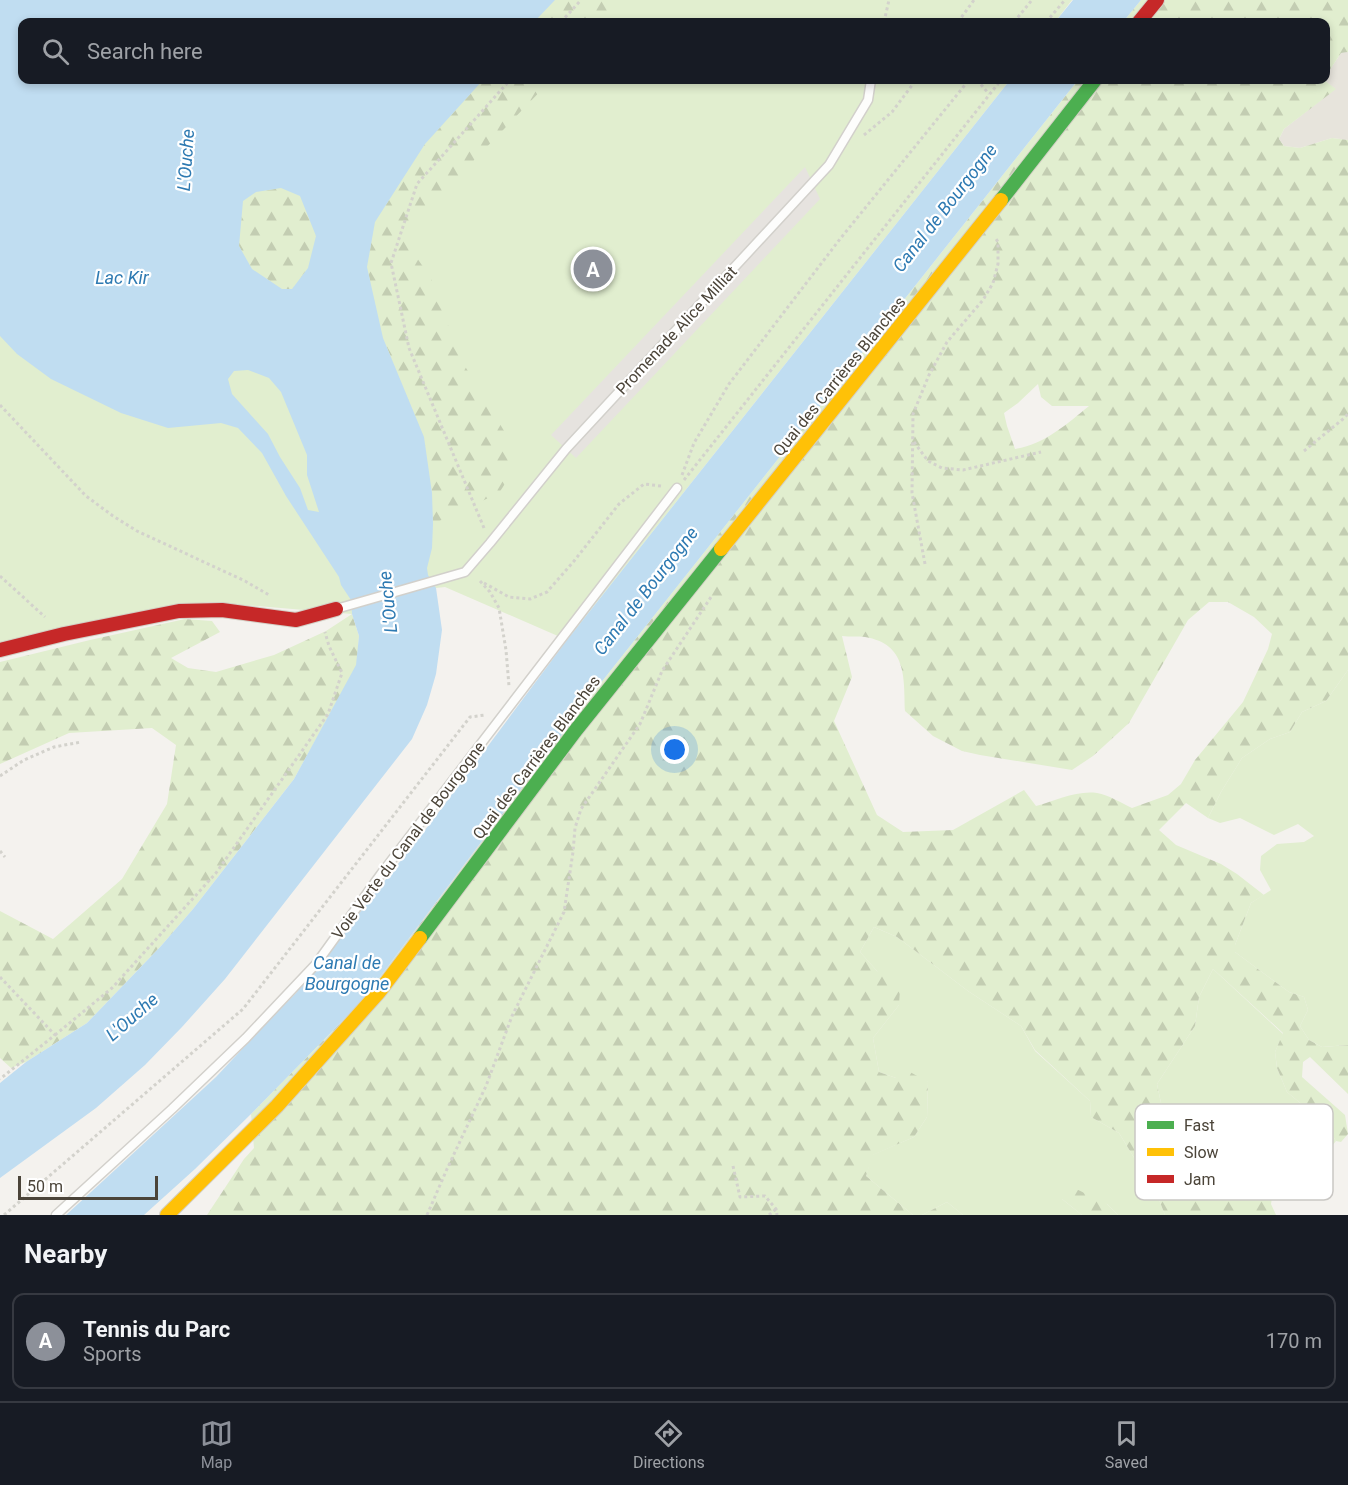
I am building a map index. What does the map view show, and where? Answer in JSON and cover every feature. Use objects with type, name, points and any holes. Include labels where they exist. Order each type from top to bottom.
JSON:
[{"type":"street","points":[[1142,18],[1157,0]]},
{"type":"street","name":"Quai des Carrières Blanches","points":[[167,1215],[277,1106],[379,992],[576,730],[1092,84]]},
{"type":"street","points":[[0,650],[64,634],[179,611],[222,610],[296,620],[336,609]]},
{"type":"lane","name":"Promenade Alice Milliat","points":[[465,572],[566,449],[829,165],[868,100],[870,84]]},
{"type":"lane","name":"Voie Verte du Canal de Bourgogne","points":[[56,1215],[246,1038],[315,964],[381,874],[677,488]]},
{"type":"lane","points":[[336,609],[465,572]]},
{"type":"path","points":[[565,18],[581,0]]},
{"type":"path","points":[[885,18],[890,0]]},
{"type":"path","points":[[961,18],[974,0]]},
{"type":"path","points":[[1017,18],[1032,0]]},
{"type":"path","points":[[1049,18],[1065,0]]},
{"type":"path","points":[[490,543],[410,348],[391,263],[417,184],[506,84]]},
{"type":"path","points":[[865,135],[892,112],[913,84]]},
{"type":"path","points":[[677,488],[694,443],[729,384],[840,239],[966,84]]},
{"type":"path","points":[[980,84],[989,94]]},
{"type":"path","points":[[677,488],[997,84]]},
{"type":"path","points":[[925,564],[912,493],[913,414],[929,375],[947,342],[983,300],[993,283],[998,264],[998,242],[987,218]]},
{"type":"path","points":[[0,405],[87,496],[113,516],[137,531],[245,581],[273,598]]},
{"type":"path","points":[[1304,451],[1348,414]]},
{"type":"path","points":[[913,440],[928,461],[942,468],[963,470],[1041,452]]},
{"type":"path","points":[[465,572],[508,597],[530,598],[547,592],[619,504],[644,484],[677,488]]},
{"type":"path","points":[[0,576],[64,634]]},
{"type":"path","points":[[4,1215],[243,1008],[470,717],[505,712],[509,687],[499,608],[490,592],[480,581]]},
{"type":"path","points":[[427,1215],[486,1086],[512,1016],[564,912],[575,828],[581,809],[640,724],[662,671],[716,590]]},
{"type":"path","points":[[0,1079],[112,988],[216,873],[328,714],[342,673],[329,646],[320,613]]},
{"type":"path","points":[[0,776],[24,760],[54,747],[81,742]]},
{"type":"path","points":[[0,851],[5,857]]},
{"type":"path","points":[[0,977],[55,1035]]},
{"type":"path","points":[[733,1166],[740,1197],[765,1196],[776,1209],[777,1215]]},
{"type":"path","points":[[770,1215],[776,1209]]},
{"type":"shaded area","points":[[1348,52],[1348,140],[1332,138],[1300,148],[1284,146],[1279,139],[1284,129],[1335,89],[1329,84],[1330,70],[1341,53]]},
{"type":"shaded area","points":[[805,167],[820,199],[576,458],[551,435]]},
{"type":"green space","points":[[0,0],[1072,0],[1058,18],[18,18],[18,84],[1007,84],[567,640],[445,587],[352,614],[208,602],[0,644]]},
{"type":"green space","points":[[555,0],[628,0],[610,18],[538,18]]},
{"type":"green space","points":[[1141,0],[1348,0],[1348,52],[1341,53],[1330,70],[1330,18],[1126,18]]},
{"type":"green space","points":[[479,84],[547,84],[458,177],[415,226],[412,251],[431,278],[460,358],[521,459],[499,493],[433,524],[432,493],[424,437],[383,338],[367,267],[375,222],[425,144]]},
{"type":"green space","points":[[1075,84],[1329,84],[1336,89],[1284,129],[1279,139],[1284,146],[1300,148],[1332,138],[1348,140],[1348,670],[1326,701],[1302,712],[1290,732],[1270,739],[1242,758],[1208,818],[1186,803],[1159,830],[1176,845],[1221,864],[1264,895],[1251,903],[1235,945],[1235,952],[1289,992],[1304,997],[1308,1010],[1300,1026],[1309,1040],[1322,1047],[1348,1045],[1348,1094],[1310,1057],[1303,1062],[1302,1077],[1333,1104],[1301,1104],[1287,1092],[1277,1068],[1275,1052],[1283,1033],[1213,969],[1199,997],[1195,1026],[1157,1084],[1162,1104],[1135,1104],[1135,1159],[1119,1133],[1091,1117],[1090,1101],[1035,1050],[1021,1026],[968,991],[897,937],[874,927],[860,952],[877,971],[900,989],[899,1005],[873,1038],[879,1072],[896,1078],[910,1072],[928,1082],[927,1117],[914,1137],[873,1155],[866,1176],[913,1215],[207,1215],[244,1159],[254,1148],[251,1114],[362,1001],[596,689]],"holes":[[[1038,384],[1041,397],[1052,406],[1089,406],[1046,438],[1015,449],[1004,413]],[[1209,602],[1228,602],[1254,617],[1272,634],[1268,649],[1243,702],[1195,760],[1181,784],[1168,795],[1132,808],[1106,795],[1089,792],[1074,794],[1036,806],[1024,790],[953,830],[903,832],[877,815],[834,721],[852,677],[842,636],[865,637],[879,641],[896,655],[903,674],[905,711],[933,736],[962,751],[1072,770],[1093,756],[1129,723],[1188,620]]]},
{"type":"green space","points":[[281,188],[300,196],[316,236],[308,268],[292,289],[282,289],[252,269],[239,246],[243,201],[256,192]]},
{"type":"green space","points":[[352,614],[359,636],[357,665],[294,779],[193,909],[87,1023],[26,1062],[11,1068],[0,1058],[0,911],[53,939],[122,879],[167,804],[176,745],[152,728],[69,733],[0,764],[0,662],[185,619],[212,621],[220,632],[171,658],[188,668],[216,672],[274,655],[326,631]]},
{"type":"green space","points":[[1348,670],[1348,1045],[1322,1047],[1309,1040],[1300,1026],[1308,1010],[1304,997],[1289,992],[1235,952],[1235,945],[1251,903],[1271,890],[1260,870],[1261,856],[1277,844],[1304,842],[1314,836],[1298,824],[1274,835],[1240,818],[1220,823],[1208,818],[1242,758],[1270,739],[1290,732],[1302,712],[1326,701]]},
{"type":"green space","points":[[874,927],[897,937],[968,991],[1021,1026],[1035,1051],[1090,1101],[1091,1117],[1119,1133],[1135,1159],[1135,1200],[1159,1200],[1165,1215],[1118,1215],[1107,1204],[1062,1199],[1082,1215],[963,1215],[947,1202],[922,1215],[913,1215],[866,1176],[872,1155],[914,1137],[927,1117],[928,1082],[896,1078],[879,1072],[873,1038],[899,1005],[877,971],[860,952]]},
{"type":"green space","points":[[1213,969],[1283,1034],[1275,1052],[1277,1068],[1287,1092],[1301,1104],[1162,1104],[1157,1084],[1195,1026],[1199,997]]},
{"type":"green space","points":[[1333,1104],[1345,1115],[1348,1134],[1341,1142],[1336,1141],[1333,1137]]},
{"type":"green space","points":[[1066,1184],[1107,1204],[1118,1215],[1082,1215],[1062,1199],[1058,1187]]},
{"type":"green space","points":[[1159,1200],[1272,1200],[1276,1215],[1165,1215]]},
{"type":"green space","points":[[947,1202],[963,1215],[922,1215]]},
{"type":"water","name":"Lac Kir","points":[[0,0],[555,0],[538,18],[18,18],[18,84],[479,84],[425,144],[375,222],[367,267],[383,338],[424,437],[432,493],[432,548],[427,568],[428,575],[436,588],[442,630],[436,674],[427,705],[412,739],[225,979],[182,1027],[145,1065],[96,1108],[0,1178],[0,1083],[26,1062],[87,1023],[193,909],[294,779],[356,665],[359,636],[352,614],[351,600],[341,585],[339,577],[286,496],[262,453],[238,428],[221,423],[168,428],[121,413],[51,379],[17,354],[0,336]],"holes":[[[281,188],[300,196],[316,236],[308,268],[292,289],[282,289],[252,269],[239,246],[243,201],[256,192]],[[248,370],[269,378],[281,392],[307,455],[307,475],[319,512],[308,510],[300,488],[268,434],[232,394],[228,379],[234,371]]]},
{"type":"water","points":[[1073,0],[1141,0],[1126,18],[1058,18]]},
{"type":"water","name":"Canal de Bourgogne","points":[[1007,84],[1075,84],[596,689],[362,1001],[195,1169],[144,1215],[66,1215],[216,1077],[296,993],[432,821],[567,640]]},
{"type":"traffic: fast","points":[[1001,200],[1092,84]]},
{"type":"traffic: fast","points":[[420,938],[576,730],[721,549]]},
{"type":"traffic: slow","points":[[721,549],[1001,200]]},
{"type":"traffic: slow","points":[[167,1215],[277,1106],[379,992],[420,938]]},
{"type":"traffic: jam","points":[[1142,18],[1157,0]]},
{"type":"traffic: jam","points":[[0,650],[64,634],[179,611],[222,610],[296,620],[336,609]]},
{"type":"place","name":"Tennis du Parc","points":[[593,269]]},
{"type":"water label","name":"L'Ouche","points":[[186,160]]},
{"type":"water label","name":"L'Ouche","points":[[388,602]]},
{"type":"water label","name":"L'Ouche","points":[[132,1017]]}]
